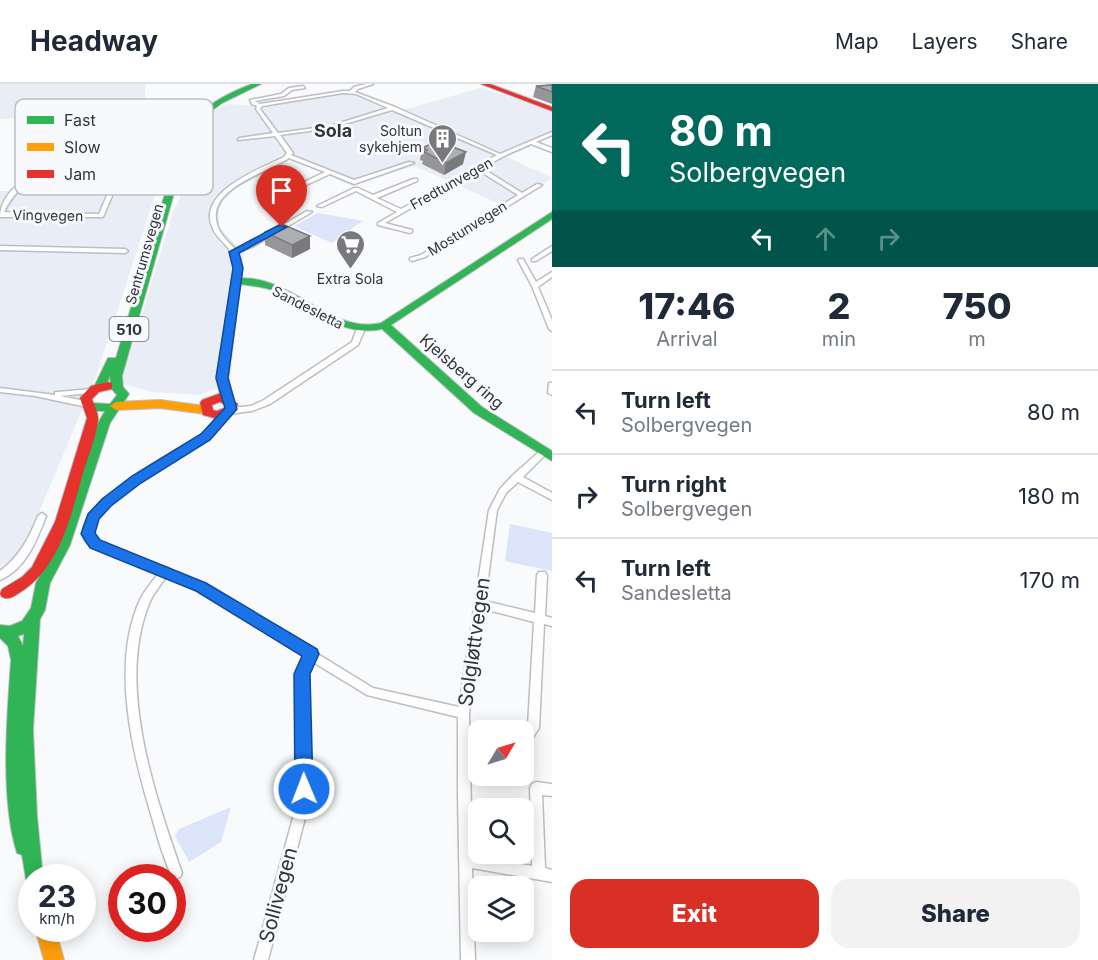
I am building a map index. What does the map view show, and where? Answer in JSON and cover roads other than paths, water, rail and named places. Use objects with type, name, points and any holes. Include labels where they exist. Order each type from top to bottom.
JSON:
[{"type":"main road","name":"Sentrumsvegen","points":[[213,102],[250,84]]},
{"type":"main road","name":"Sentrumsvegen","points":[[213,105],[258,84]]},
{"type":"main road","points":[[484,84],[552,109]]},
{"type":"main road","name":"Sentrumsvegen","points":[[4,595],[25,584],[37,571],[52,544],[91,427],[92,398],[107,375],[117,348],[146,254],[145,246],[163,195]]},
{"type":"main road","name":"Sentrumsvegen","points":[[37,603],[43,584],[63,545],[74,516],[104,423],[123,397],[116,376],[165,195]]},
{"type":"main road","name":"Sandesletta","points":[[236,281],[263,284],[281,290],[360,331],[384,325],[552,215]]},
{"type":"main road","points":[[218,408],[236,281]]},
{"type":"main road","name":"Kjelsberg ring","points":[[384,325],[477,410],[548,455]]},
{"type":"main road","points":[[119,389],[155,399],[218,408],[151,404],[101,410],[92,398],[119,389]]},
{"type":"main road","name":"510","points":[[4,595],[28,594],[37,603],[38,610],[33,620]]},
{"type":"main road","points":[[3,632],[19,630],[33,620]]},
{"type":"main road","points":[[33,620],[25,730],[27,805],[33,864]]},
{"type":"main road","points":[[3,632],[14,640],[19,655],[11,736],[12,763],[18,822],[30,864]]},
{"type":"main road","points":[[49,942],[54,960]]},
{"type":"street","points":[[352,92],[356,88],[371,84]]},
{"type":"street","points":[[313,96],[301,86],[282,95],[252,99],[254,103],[260,105],[352,92],[498,154]]},
{"type":"street","points":[[260,105],[258,109],[290,152],[289,156]]},
{"type":"street","points":[[240,139],[331,127],[394,109]]},
{"type":"street","name":"Fredtunvegen","points":[[410,231],[380,224],[479,168],[497,157],[498,154],[552,133]]},
{"type":"street","points":[[532,142],[552,150]]},
{"type":"street","points":[[236,281],[238,262],[234,252],[219,235],[212,214],[218,200],[235,183],[289,156],[354,182],[411,163]]},
{"type":"street","name":"Mostunvegen","points":[[479,168],[522,195]]},
{"type":"street","points":[[287,192],[330,172]]},
{"type":"street","points":[[374,197],[415,180]]},
{"type":"street","name":"Mostunvegen","points":[[412,259],[423,256],[539,184]]},
{"type":"street","points":[[320,206],[356,189],[400,212]]},
{"type":"street","points":[[0,215],[15,191]]},
{"type":"street","name":"Vingvegen","points":[[0,215],[101,216],[110,195]]},
{"type":"street","points":[[234,252],[309,212]]},
{"type":"street","points":[[0,248],[125,251]]},
{"type":"street","points":[[534,260],[552,248]]},
{"type":"street","points":[[521,260],[536,286],[552,329]]},
{"type":"street","points":[[536,286],[552,274]]},
{"type":"street","points":[[360,331],[355,343],[267,402],[248,408],[218,408],[205,437],[120,492],[97,512],[90,523],[88,534],[95,544],[201,587],[380,696],[464,713]]},
{"type":"street","points":[[552,386],[552,393]]},
{"type":"street","points":[[0,390],[92,398]]},
{"type":"street","points":[[35,394],[92,398]]},
{"type":"street","name":"Solgløttvegen","points":[[468,960],[464,713],[493,510],[503,491],[516,477],[548,455]]},
{"type":"street","points":[[516,477],[552,497]]},
{"type":"street","points":[[0,576],[23,557],[42,516]]},
{"type":"street","points":[[165,571],[145,596],[140,612],[134,636],[132,697],[138,750],[173,864]]},
{"type":"street","points":[[534,720],[542,575]]},
{"type":"street","points":[[480,604],[552,622]]},
{"type":"street","name":"Sollivegen","points":[[261,960],[299,818],[304,789],[302,674],[311,654]]},
{"type":"street","points":[[466,861],[546,875],[536,788],[552,790]]},
{"type":"place","name":"Soltun sykehjem","points":[[443,164]]},
{"type":"place","name":"Extra Sola","points":[[350,270]]},
{"type":"district","name":"Sola","points":[[333,130]]}]
